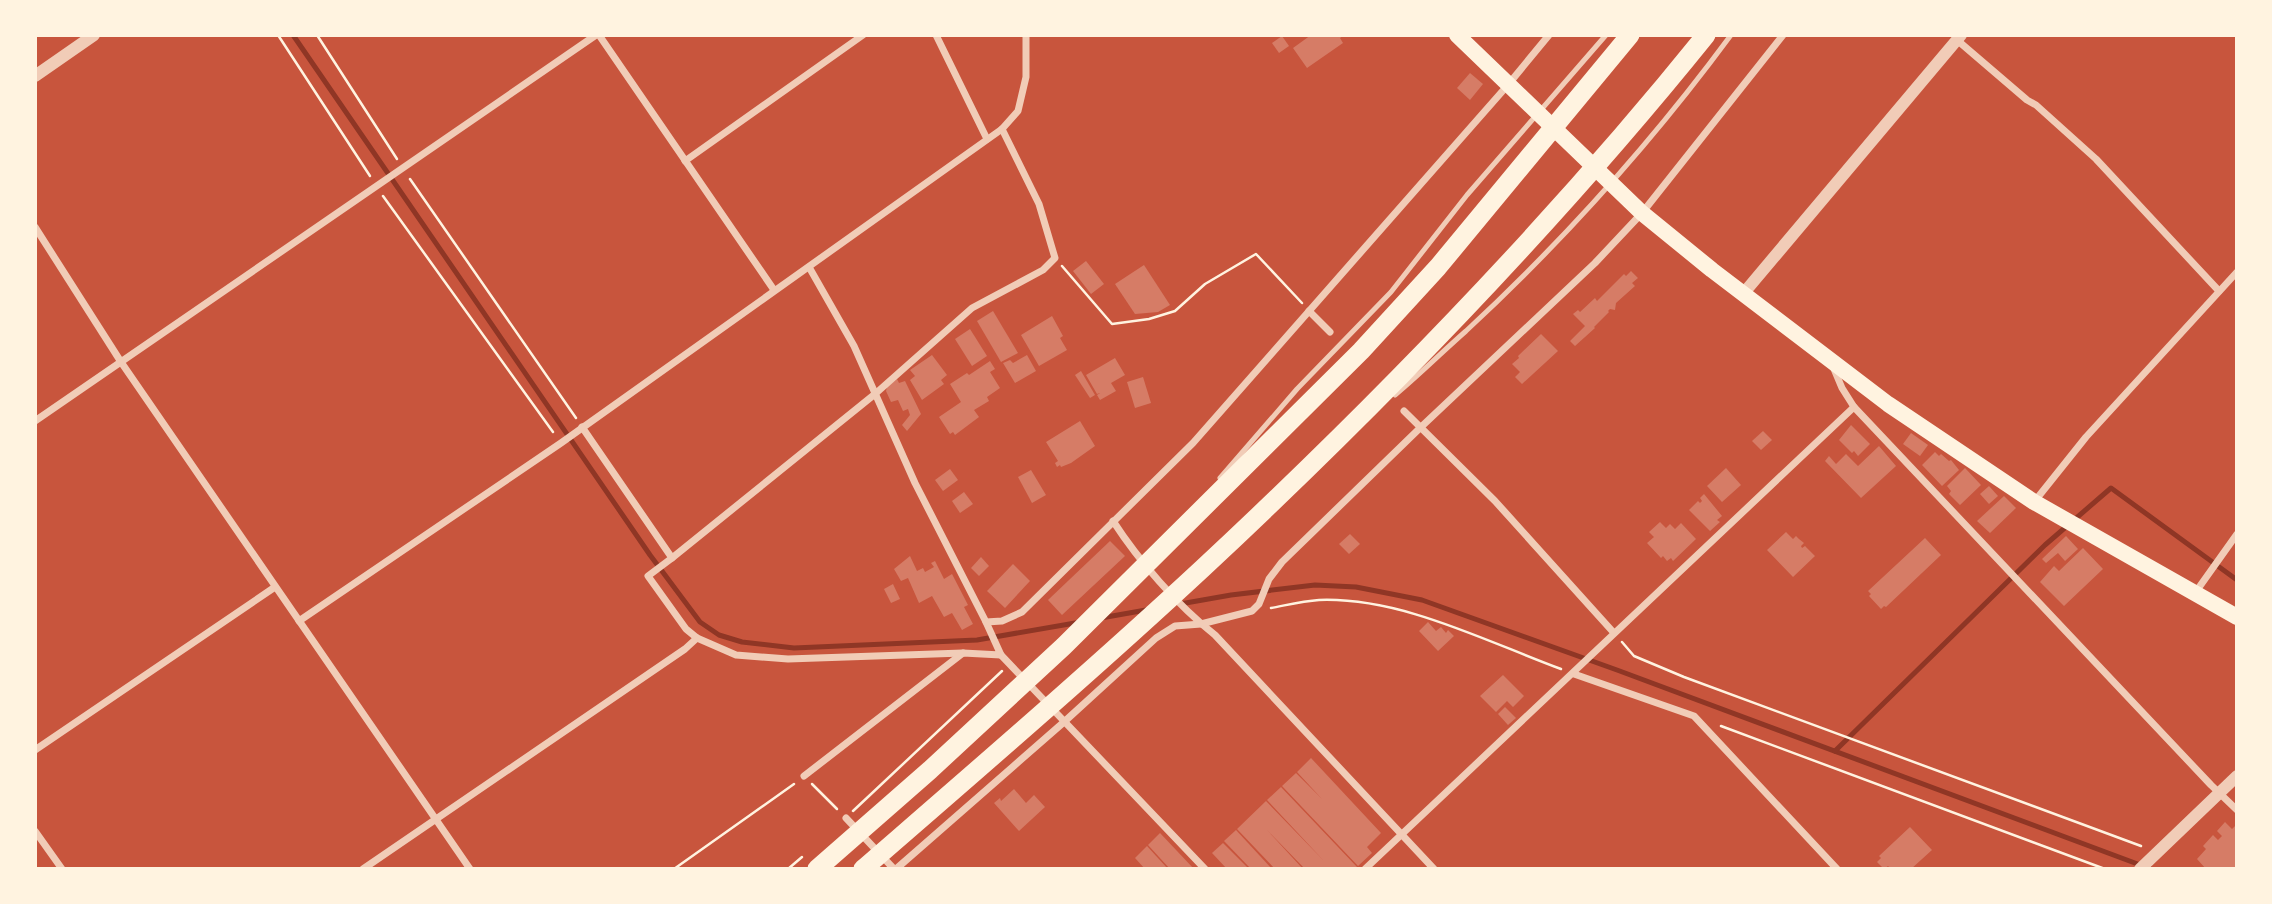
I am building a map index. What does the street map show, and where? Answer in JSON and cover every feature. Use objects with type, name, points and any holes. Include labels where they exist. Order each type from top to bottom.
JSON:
[{"type":"highway","points":[[812,860],[930,770],[1065,646],[1362,351],[1438,267],[1630,35]]},
{"type":"highway","points":[[863,869],[1202,569],[1407,370],[1560,209],[1706,35]]},
{"type":"main road","points":[[1457,35],[1642,213],[1888,404],[2034,502],[2237,617]]},
{"type":"street","points":[[35,76],[94,35]]},
{"type":"street","points":[[35,421],[597,35],[774,290]]},
{"type":"street","points":[[685,161],[863,35]]},
{"type":"street","points":[[936,35],[986,139]]},
{"type":"street","points":[[299,621],[561,443],[1002,129],[1017,111],[1026,77],[1026,35]]},
{"type":"street","points":[[986,622],[1002,621],[1022,612],[1193,443],[1549,35]]},
{"type":"street","points":[[846,818],[895,869],[1065,722],[1156,638],[1175,626],[1201,624],[1252,611],[1259,604],[1269,579],[1282,562],[1595,263],[1642,213],[1783,35]]},
{"type":"street","points":[[1743,294],[1959,37],[2096,159],[2219,291]]},
{"type":"street","points":[[1000,653],[789,659],[736,654],[697,638],[686,629],[648,576],[875,394],[972,309],[1043,270],[1055,258],[1039,204],[1002,129]]},
{"type":"street","points":[[35,227],[121,362],[470,869]]},
{"type":"street","points":[[809,267],[854,346],[915,483],[1000,653],[1205,869]]},
{"type":"street","points":[[2034,502],[2086,437],[2237,272]]},
{"type":"street","points":[[1309,311],[1330,332]]},
{"type":"street","points":[[1832,362],[1842,388],[1854,407],[2237,810]]},
{"type":"street","points":[[1366,869],[1854,407]]},
{"type":"street","points":[[1404,411],[1495,501],[1614,633]]},
{"type":"street","points":[[582,427],[672,558]]},
{"type":"street","points":[[1113,521],[1133,553],[1192,615],[1215,635],[1434,869]]},
{"type":"street","points":[[2194,593],[2237,534]]},
{"type":"street","points":[[35,750],[275,587]]},
{"type":"street","points":[[363,869],[685,649],[697,638]]},
{"type":"street","points":[[804,776],[963,653]]},
{"type":"street","points":[[1574,674],[1694,716],[1837,869]]},
{"type":"street","points":[[2140,869],[2237,776]]},
{"type":"street","points":[[35,831],[62,869]]},
{"type":"lane","points":[[1191,521],[1228,467],[1297,388],[1391,292],[1467,195],[1606,35]]},
{"type":"lane","points":[[1329,447],[1398,392],[1516,285],[1626,166],[1731,35]]},
{"type":"path","points":[[278,35],[378,185],[561,443]]},
{"type":"path","points":[[317,35],[401,170],[582,427]]},
{"type":"path","points":[[1055,258],[1112,324],[1149,319],[1175,311],[1205,284],[1256,254],[1309,311]]},
{"type":"path","points":[[1252,611],[1319,600],[1382,605],[1425,618],[1574,674]]},
{"type":"path","points":[[1614,633],[1634,656],[1684,677],[2155,855]]},
{"type":"path","points":[[674,869],[804,776],[846,818],[1009,665]]},
{"type":"path","points":[[1694,716],[2105,869]]},
{"type":"path","points":[[788,869],[812,860]]},
{"type":"building","points":[[1311,35],[1344,35],[1340,38],[1343,43],[1307,68],[1293,48]]},
{"type":"building","points":[[1282,36],[1289,46],[1279,53],[1272,43]]},
{"type":"building","points":[[1470,73],[1483,84],[1470,100],[1457,88]]},
{"type":"building","points":[[1086,261],[1104,284],[1091,294],[1073,271]]},
{"type":"building","points":[[1144,265],[1170,305],[1158,312],[1135,314],[1115,284]]},
{"type":"building","points":[[1631,271],[1638,278],[1632,283],[1635,286],[1616,303],[1615,310],[1610,309],[1595,328],[1575,346],[1570,341],[1585,326],[1573,314],[1578,310],[1580,312],[1595,298],[1597,301],[1624,274],[1626,276]]},
{"type":"building","points":[[993,311],[1018,353],[1001,362],[977,321]]},
{"type":"building","points":[[1052,316],[1067,350],[1039,366],[1021,335]]},
{"type":"building","points":[[970,329],[987,356],[972,366],[955,339]]},
{"type":"building","points":[[1541,334],[1558,351],[1522,384],[1515,377],[1520,372],[1512,364]]},
{"type":"building","points":[[932,355],[947,375],[941,380],[944,384],[922,400],[910,380],[915,376],[910,370]]},
{"type":"building","points":[[1027,355],[1036,371],[1015,383],[1003,363],[1010,360],[1013,363]]},
{"type":"building","points":[[1115,358],[1125,375],[1111,383],[1116,391],[1100,400],[1097,395],[1100,393],[1097,394],[1086,375]]},
{"type":"building","points":[[990,361],[995,369],[990,372],[1000,388],[987,397],[989,401],[974,410],[979,417],[955,435],[953,432],[950,434],[939,417],[961,402],[950,384]]},
{"type":"building","points":[[1081,371],[1095,395],[1090,398],[1075,375]]},
{"type":"building","points":[[1143,377],[1151,403],[1135,408],[1127,382]]},
{"type":"building","points":[[897,379],[899,383],[905,381],[921,414],[907,431],[902,425],[910,415],[908,409],[903,411],[898,400],[891,402],[886,391]]},
{"type":"building","points":[[1080,421],[1095,446],[1071,463],[1057,467],[1055,463],[1058,461],[1046,442]]},
{"type":"building","points":[[1851,425],[1870,444],[1858,456],[1839,440]]},
{"type":"building","points":[[1763,431],[1772,440],[1761,450],[1752,441]]},
{"type":"building","points":[[1911,433],[1928,445],[1920,456],[1903,444]]},
{"type":"building","points":[[1879,446],[1896,466],[1861,498],[1825,461],[1829,456],[1836,464],[1846,454],[1858,466]]},
{"type":"building","points":[[1935,452],[1951,460],[1959,470],[1942,486],[1922,465]]},
{"type":"building","points":[[1726,468],[1741,485],[1722,502],[1707,486]]},
{"type":"building","points":[[1965,468],[1981,485],[1960,505],[1949,494],[1951,491],[1947,486]]},
{"type":"building","points":[[950,469],[958,480],[943,491],[935,480]]},
{"type":"building","points":[[1031,470],[1046,495],[1032,503],[1018,477]]},
{"type":"building","points":[[1989,486],[1998,496],[1989,504],[1980,494]]},
{"type":"building","points":[[964,492],[973,504],[960,513],[952,501]]},
{"type":"building","points":[[1704,494],[1722,516],[1717,520],[1720,522],[1710,531],[1689,510],[1698,501],[1702,501],[1700,498]]},
{"type":"building","points":[[2004,496],[2016,508],[1990,533],[1977,521]]},
{"type":"building","points":[[1660,522],[1666,528],[1670,524],[1675,529],[1681,523],[1696,539],[1673,561],[1671,558],[1667,561],[1663,556],[1661,558],[1647,543],[1654,537],[1649,532]]},
{"type":"building","points":[[1786,532],[1793,539],[1796,536],[1804,543],[1802,548],[1805,546],[1815,556],[1793,577],[1767,550]]},
{"type":"building","points":[[1350,534],[1360,544],[1349,554],[1339,544]]},
{"type":"building","points":[[2066,536],[2078,549],[2065,561],[2058,553],[2046,563],[2042,559]]},
{"type":"building","points":[[1925,538],[1941,555],[1881,609],[1869,596],[1871,594],[1868,591]]},
{"type":"building","points":[[1110,541],[1125,556],[1062,615],[1048,600]]},
{"type":"building","points":[[2083,548],[2103,569],[2064,606],[2040,582],[2054,566],[2059,571]]},
{"type":"building","points":[[910,556],[917,571],[923,568],[925,572],[934,567],[931,563],[935,561],[944,579],[952,574],[968,605],[964,607],[973,624],[962,630],[952,613],[944,617],[932,596],[919,603],[908,578],[901,581],[894,569]]},
{"type":"building","points":[[981,557],[989,566],[979,576],[971,568]]},
{"type":"building","points":[[1013,564],[1030,581],[1005,608],[987,591]]},
{"type":"building","points":[[893,584],[900,599],[891,603],[884,589]]},
{"type":"building","points":[[1428,622],[1436,631],[1441,627],[1454,636],[1438,651],[1419,631]]},
{"type":"building","points":[[1503,675],[1524,696],[1513,707],[1507,701],[1496,712],[1480,696]]},
{"type":"building","points":[[1505,707],[1516,718],[1508,725],[1498,714]]},
{"type":"building","points":[[1311,758],[1381,833],[1367,847],[1372,853],[1358,866],[1282,786],[1296,773],[1322,799],[1297,772]]},
{"type":"building","points":[[1281,787],[1357,867],[1305,869],[1266,829],[1303,869],[1275,869],[1237,829],[1266,801],[1324,861],[1267,800]]},
{"type":"building","points":[[1014,789],[1026,803],[1034,795],[1045,807],[1019,831],[994,803],[1000,798],[1001,801]]},
{"type":"building","points":[[2225,822],[2232,829],[2237,824],[2237,869],[2206,869],[2197,859],[2206,849],[2203,846],[2213,835],[2218,840],[2222,836],[2217,831]]},
{"type":"building","points":[[1910,827],[1932,850],[1911,869],[1891,869],[1888,866],[1884,869],[1877,862],[1881,858],[1879,856]]},
{"type":"building","points":[[1236,830],[1272,869],[1251,869],[1224,841]]},
{"type":"building","points":[[1160,833],[1194,869],[1170,869],[1148,845]]},
{"type":"building","points":[[1223,843],[1249,869],[1227,869],[1212,853]]},
{"type":"building","points":[[1147,846],[1168,869],[1145,869],[1135,858]]},
{"type":"waterway","points":[[293,35],[650,555],[700,622],[719,635],[742,642],[794,648],[977,640],[1081,622]]},
{"type":"waterway","points":[[1835,751],[2045,545],[2111,488],[2237,580]]},
{"type":"waterway","points":[[1180,604],[1315,585],[1356,587],[1422,600],[2151,869]]},
{"type":"waterway","points":[[1101,618],[1146,610]]}]
